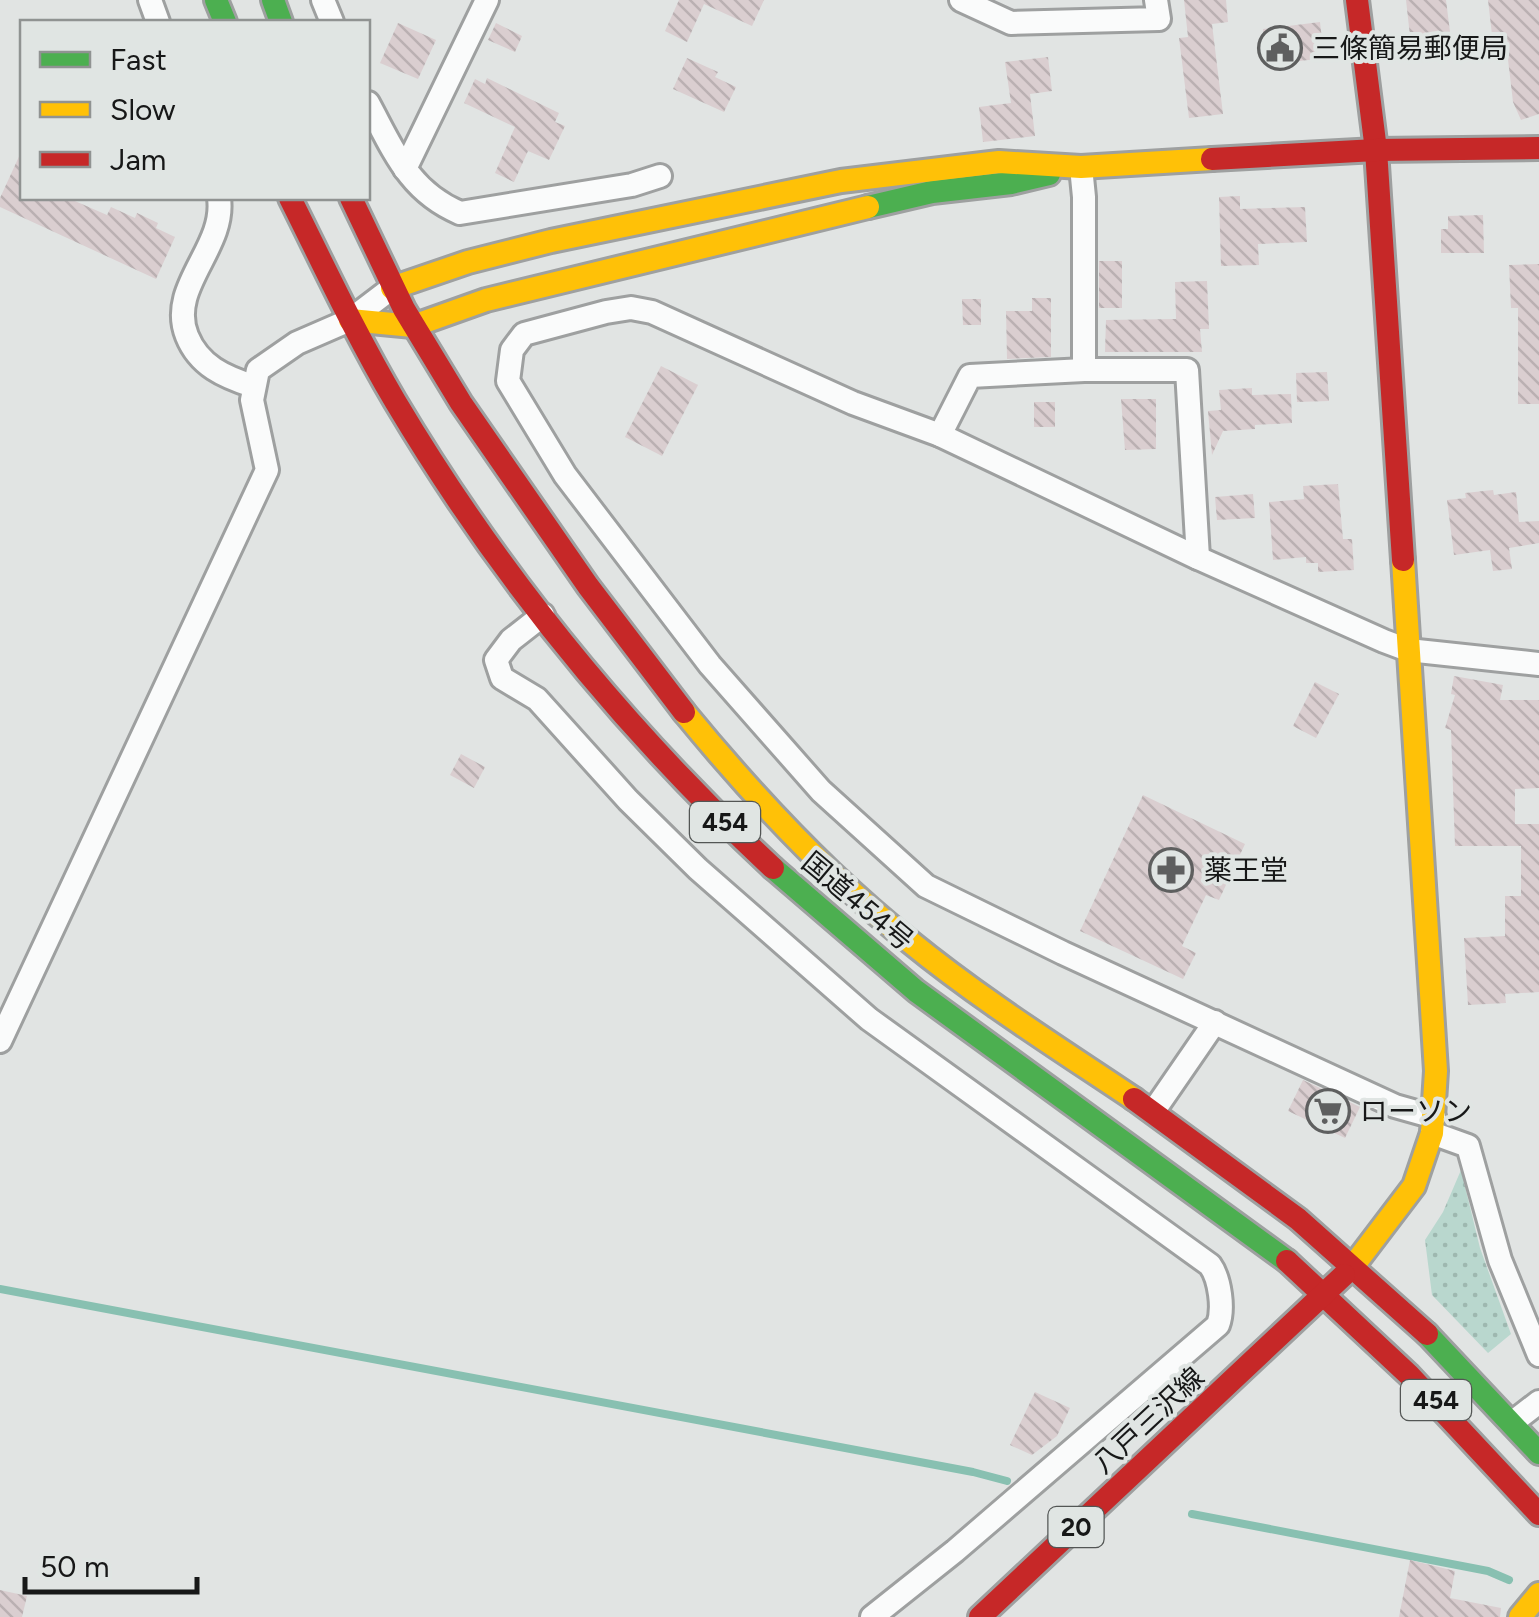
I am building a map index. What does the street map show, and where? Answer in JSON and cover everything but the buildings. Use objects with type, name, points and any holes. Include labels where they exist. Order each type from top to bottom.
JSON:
[{"type":"main road","name":"八戸三沢線","points":[[980,1617],[1354,1264],[1414,1186],[1433,1125],[1436,1071],[1376,150],[1357,0]]},
{"type":"main road","points":[[392,288],[468,262],[551,241],[841,182],[999,162],[1081,167],[1376,150],[1539,148]]},
{"type":"main road","points":[[350,320],[414,326],[486,300],[846,212],[932,192],[1010,184],[1081,167]]},
{"type":"main road","name":"国道454号","points":[[291,200],[350,320],[464,508],[622,713],[719,816],[806,899],[904,980],[1270,1246],[1326,1294],[1456,1420],[1539,1514]]},
{"type":"main road","name":"国道454号","points":[[353,200],[392,288],[414,326],[584,583],[654,678],[739,782],[825,870],[908,940],[986,1000],[1211,1152],[1354,1264],[1416,1322],[1539,1453]]},
{"type":"main road","points":[[1520,1617],[1539,1594]]},
{"type":"street","points":[[405,169],[487,0]]},
{"type":"street","points":[[961,0],[1011,23],[1158,20],[1156,0]]},
{"type":"street","points":[[370,107],[405,169],[433,202],[460,213],[632,185],[660,176]]},
{"type":"street","points":[[1081,167],[1084,370]]},
{"type":"street","points":[[218,200],[217,232],[182,303],[181,318],[189,340],[207,366],[253,386]]},
{"type":"street","points":[[0,1042],[267,470],[252,400],[258,370],[297,343],[350,320],[392,288]]},
{"type":"street","points":[[1539,664],[1408,650],[1198,558],[940,435],[853,403],[652,312],[631,308],[606,312],[524,334],[512,350],[508,381],[566,476],[710,665],[821,791],[926,886],[1394,1106],[1468,1146],[1500,1260],[1539,1355]]},
{"type":"street","points":[[940,435],[970,376],[1187,370],[1198,558]]},
{"type":"street","points":[[543,615],[511,640],[496,660],[502,678],[537,698],[628,800],[698,869],[869,1020],[1134,1208],[1210,1265],[1216,1274],[1222,1318],[1218,1324],[955,1551],[872,1617]]},
{"type":"street","points":[[1153,1112],[1215,1022]]},
{"type":"street","points":[[1513,1422],[1539,1402]]},
{"type":"green space","points":[[1461,1170],[1480,1248],[1511,1334],[1488,1353],[1432,1295],[1425,1240],[1443,1212]]},
{"type":"waterway","points":[[0,1289],[1007,1481]]},
{"type":"waterway","points":[[1192,1514],[1488,1571],[1509,1580]]},
{"type":"traffic: fast","points":[[216,0],[224,20]]},
{"type":"traffic: fast","points":[[273,0],[280,20]]},
{"type":"traffic: fast","points":[[868,207],[932,192],[1011,183],[1049,174]]},
{"type":"traffic: fast","points":[[773,868],[916,991],[1287,1261]]},
{"type":"traffic: fast","points":[[1427,1334],[1539,1453]]},
{"type":"traffic: slow","points":[[392,288],[468,262],[551,241],[841,181],[999,162],[1081,167],[1212,159]]},
{"type":"traffic: slow","points":[[350,320],[413,326],[486,300],[868,207]]},
{"type":"traffic: slow","points":[[1354,1265],[1414,1186],[1432,1133],[1436,1071],[1403,560]]},
{"type":"traffic: slow","points":[[684,712],[790,833],[878,915],[991,1003],[1134,1099]]},
{"type":"traffic: slow","points":[[1520,1617],[1539,1594]]},
{"type":"traffic: jam","points":[[1357,0],[1376,150],[1403,560]]},
{"type":"traffic: jam","points":[[1212,159],[1376,150],[1539,148]]},
{"type":"traffic: jam","points":[[291,200],[381,376],[435,465],[521,589],[666,762],[773,868]]},
{"type":"traffic: jam","points":[[352,200],[404,309],[461,403],[588,586],[684,712]]},
{"type":"traffic: jam","points":[[1134,1099],[1298,1219],[1427,1334]]},
{"type":"traffic: jam","points":[[1287,1261],[1409,1375],[1539,1514]]},
{"type":"traffic: jam","points":[[980,1617],[1344,1275]]},
{"type":"place","name":"三條簡易郵便局","points":[[1280,48]]},
{"type":"place","name":"薬王堂","points":[[1171,870]]},
{"type":"place","name":"ローソン","points":[[1328,1111]]}]
